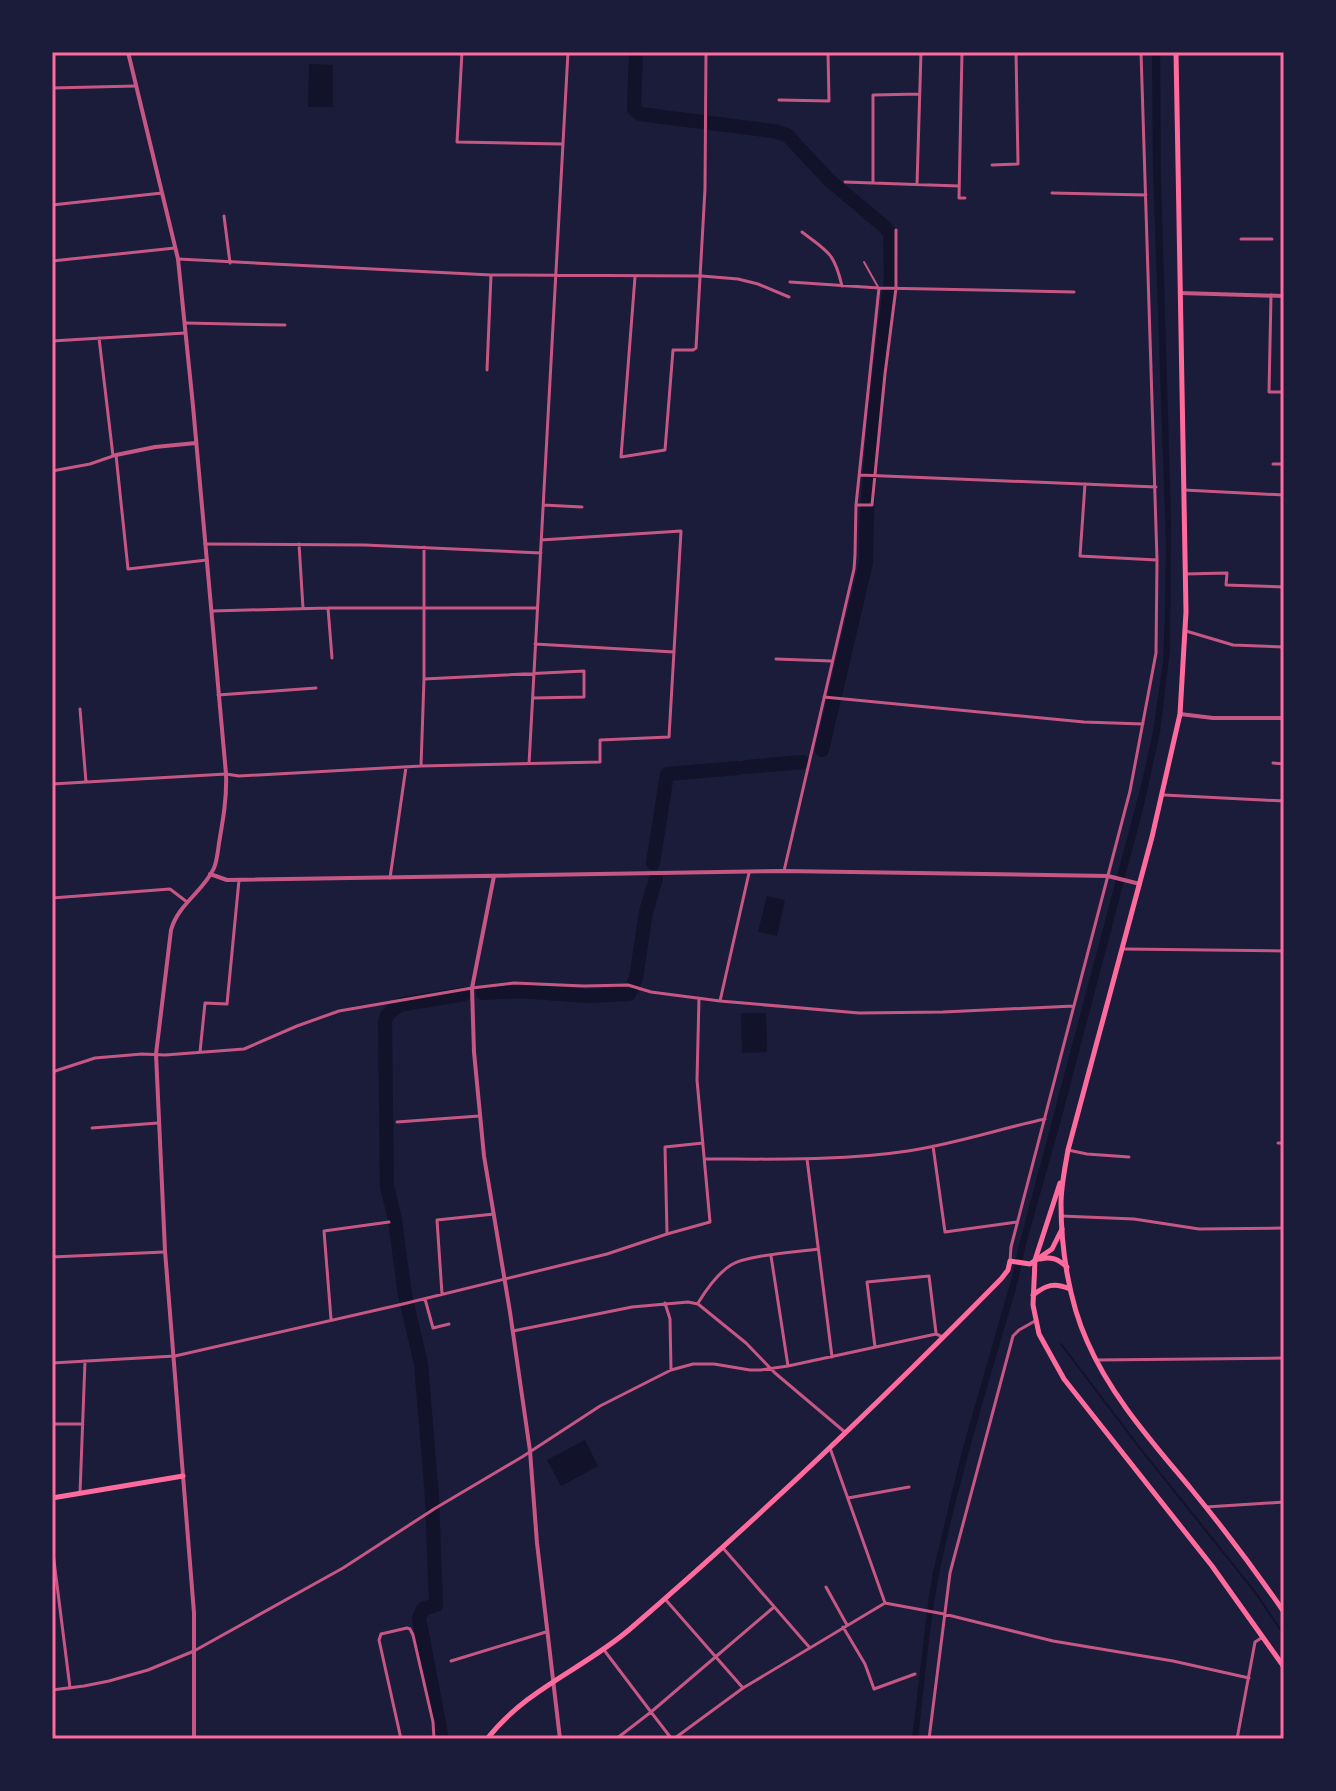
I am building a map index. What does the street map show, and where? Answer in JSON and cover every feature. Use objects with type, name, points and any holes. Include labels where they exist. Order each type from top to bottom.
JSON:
[{"type":"main road","points":[[1176,52],[1185,574],[1180,714],[1140,884],[1068,1150],[1061,1216],[1070,1289],[1080,1324],[1096,1360],[1127,1408],[1282,1604],[1284,1612]]},
{"type":"main road","points":[[1064,1175],[1032,1262],[1035,1321],[1048,1352],[1064,1379],[1212,1566],[1284,1667]]},
{"type":"main road","points":[[1032,1262],[1052,1249],[1063,1228]]},
{"type":"main road","points":[[487,1739],[515,1708],[587,1661],[665,1599],[846,1433],[1001,1279],[1012,1261],[1032,1262],[1052,1257],[1067,1267]]},
{"type":"main road","points":[[1032,1296],[1049,1284],[1070,1289]]},
{"type":"main road","points":[[52,1498],[183,1476]]},
{"type":"street","points":[[128,52],[178,259],[227,795],[216,861],[171,930],[156,1054],[165,1251],[194,1613],[194,1739]]},
{"type":"street","points":[[462,52],[457,142],[563,144]]},
{"type":"street","points":[[529,764],[568,52]]},
{"type":"street","points":[[635,277],[621,457],[665,450],[673,350],[696,348],[702,276],[706,52]]},
{"type":"street","points":[[779,100],[829,101],[828,52]]},
{"type":"street","points":[[917,184],[921,52]]},
{"type":"street","points":[[962,52],[959,198],[965,198]]},
{"type":"street","points":[[992,165],[1018,164],[1016,52]]},
{"type":"street","points":[[1012,1261],[1018,1222],[1110,877],[1144,724],[1156,653],[1156,487],[1141,52]]},
{"type":"street","points":[[52,88],[137,86]]},
{"type":"street","points":[[873,183],[873,95],[919,94]]},
{"type":"street","points":[[845,182],[959,186]]},
{"type":"street","points":[[52,205],[162,193]]},
{"type":"street","points":[[1052,193],[1146,195]]},
{"type":"street","points":[[224,216],[230,263]]},
{"type":"street","points":[[856,505],[872,505],[896,288],[896,230]]},
{"type":"street","points":[[802,232],[829,253],[837,264],[842,286]]},
{"type":"street","points":[[1241,239],[1272,239]]},
{"type":"street","points":[[52,261],[175,248]]},
{"type":"street","points":[[178,259],[491,275],[702,276],[738,279],[789,297]]},
{"type":"street","points":[[487,370],[491,275]]},
{"type":"street","points":[[790,282],[881,288],[1074,292]]},
{"type":"street","points":[[784,871],[854,569],[858,475],[881,288]]},
{"type":"street","points":[[1180,293],[1284,296]]},
{"type":"street","points":[[1271,295],[1269,392],[1284,392]]},
{"type":"street","points":[[185,323],[285,325]]},
{"type":"street","points":[[52,341],[185,333]]},
{"type":"street","points":[[99,338],[128,569],[207,560]]},
{"type":"street","points":[[52,471],[155,447],[196,443]]},
{"type":"street","points":[[1273,464],[1284,464]]},
{"type":"street","points":[[858,475],[1156,487]]},
{"type":"street","points":[[1085,484],[1080,556],[1157,560]]},
{"type":"street","points":[[1184,490],[1284,495]]},
{"type":"street","points":[[543,505],[582,507]]},
{"type":"street","points":[[52,784],[421,766],[600,762],[600,740],[669,737],[681,531],[541,540]]},
{"type":"street","points":[[205,544],[424,547],[541,553]]},
{"type":"street","points":[[299,544],[303,609]]},
{"type":"street","points":[[421,766],[424,547]]},
{"type":"street","points":[[1185,574],[1227,573],[1226,585],[1284,587]]},
{"type":"street","points":[[328,608],[332,658]]},
{"type":"street","points":[[212,611],[537,608]]},
{"type":"street","points":[[1185,631],[1233,645],[1284,647]]},
{"type":"street","points":[[535,644],[674,652]]},
{"type":"street","points":[[776,659],[831,661]]},
{"type":"street","points":[[424,679],[584,671],[584,697],[532,698]]},
{"type":"street","points":[[218,695],[316,688]]},
{"type":"street","points":[[824,697],[1084,722],[1144,724]]},
{"type":"street","points":[[80,709],[86,782]]},
{"type":"street","points":[[1180,714],[1213,718],[1284,718]]},
{"type":"street","points":[[1273,763],[1284,764],[1284,754]]},
{"type":"street","points":[[390,878],[406,767]]},
{"type":"street","points":[[1162,795],[1284,801]]},
{"type":"street","points":[[210,874],[221,879],[240,879],[784,871],[1110,877],[1140,884]]},
{"type":"street","points":[[720,1001],[750,872]]},
{"type":"street","points":[[494,876],[472,988],[473,1039],[479,1116],[530,1451],[546,1632],[560,1739]]},
{"type":"street","points":[[200,1052],[205,1003],[227,1004],[240,879]]},
{"type":"street","points":[[52,898],[170,889],[187,902]]},
{"type":"street","points":[[1123,949],[1284,951]]},
{"type":"street","points":[[52,1072],[95,1058],[244,1049],[339,1011],[514,983],[628,985],[720,1001],[859,1013],[1074,1006]]},
{"type":"street","points":[[52,1363],[175,1356],[607,1254],[710,1222],[697,1080],[699,998]]},
{"type":"street","points":[[397,1122],[479,1116]]},
{"type":"street","points":[[705,1159],[807,1159],[894,1153],[1045,1119]]},
{"type":"street","points":[[92,1128],[158,1123]]},
{"type":"street","points":[[667,1234],[665,1147],[703,1143]]},
{"type":"street","points":[[1278,1143],[1284,1143]]},
{"type":"street","points":[[933,1146],[945,1232],[1018,1222]]},
{"type":"street","points":[[1068,1150],[1129,1157]]},
{"type":"street","points":[[807,1159],[832,1357]]},
{"type":"street","points":[[442,1295],[437,1220],[494,1214]]},
{"type":"street","points":[[1061,1216],[1134,1219],[1199,1229],[1284,1228]]},
{"type":"street","points":[[331,1319],[324,1231],[389,1222]]},
{"type":"street","points":[[698,1304],[730,1265],[744,1260],[818,1249]]},
{"type":"street","points":[[52,1257],[165,1251]]},
{"type":"street","points":[[771,1256],[788,1366]]},
{"type":"street","points":[[875,1347],[867,1282],[929,1276],[936,1334]]},
{"type":"street","points":[[425,1299],[433,1328],[449,1324]]},
{"type":"street","points":[[513,1331],[632,1307],[665,1303],[698,1304],[846,1433]]},
{"type":"street","points":[[665,1303],[670,1319],[671,1370]]},
{"type":"street","points":[[929,1739],[944,1614],[957,1543],[1013,1336],[1035,1321]]},
{"type":"street","points":[[52,1690],[109,1681],[148,1670],[194,1651],[343,1568],[623,1393],[671,1370],[693,1364],[770,1369],[936,1334],[944,1337]]},
{"type":"street","points":[[1096,1360],[1284,1358]]},
{"type":"street","points":[[80,1493],[85,1361]]},
{"type":"street","points":[[52,1424],[83,1424]]},
{"type":"street","points":[[830,1448],[885,1603]]},
{"type":"street","points":[[848,1498],[909,1487]]},
{"type":"street","points":[[1206,1507],[1284,1502]]},
{"type":"street","points":[[52,1545],[70,1688]]},
{"type":"street","points":[[722,1547],[810,1648]]},
{"type":"street","points":[[826,1587],[865,1664],[874,1689],[915,1674]]},
{"type":"street","points":[[665,1599],[743,1688]]},
{"type":"street","points":[[603,1649],[670,1739],[743,1688],[885,1603],[937,1612],[1053,1641],[1173,1661],[1249,1678]]},
{"type":"street","points":[[616,1739],[774,1607]]},
{"type":"street","points":[[401,1739],[379,1640],[381,1634],[407,1628],[413,1635],[434,1739]]},
{"type":"street","points":[[451,1661],[546,1632]]},
{"type":"street","points":[[1237,1739],[1255,1642],[1263,1637]]},
{"type":"street","points":[[898,1739],[904,1738]]},
{"type":"lane","points":[[864,262],[881,288]]},
{"type":"shaded area","points":[[1152,52],[1160,52],[1171,519],[1170,650],[1160,732],[1144,805],[1061,1120],[949,1528],[933,1607],[918,1739],[912,1739],[933,1572],[962,1451],[1012,1277],[1141,786],[1163,662],[1166,543]]},
{"type":"shaded area","points":[[309,64],[333,65],[333,107],[308,107]]},
{"type":"shaded area","points":[[767,896],[785,900],[777,936],[758,932]]},
{"type":"shaded area","points":[[741,1013],[766,1013],[767,1052],[742,1053]]},
{"type":"shaded area","points":[[585,1440],[598,1466],[561,1486],[547,1460]]},
{"type":"waterway","points":[[636,52],[634,109],[640,114],[787,135],[829,180],[890,234],[891,279],[875,410],[866,563],[822,750]]},
{"type":"waterway","points":[[746,767],[803,762]]},
{"type":"waterway","points":[[653,863],[667,774],[738,768]]},
{"type":"waterway","points":[[483,993],[629,994],[636,978],[646,912],[656,878]]},
{"type":"waterway","points":[[442,1739],[419,1618],[423,1609],[436,1605],[432,1497],[421,1364],[405,1295],[387,1186],[385,1022],[387,1015],[399,1005],[464,994]]},
{"type":"waterway","points":[[1061,1344],[1255,1592],[1284,1635]]}]
